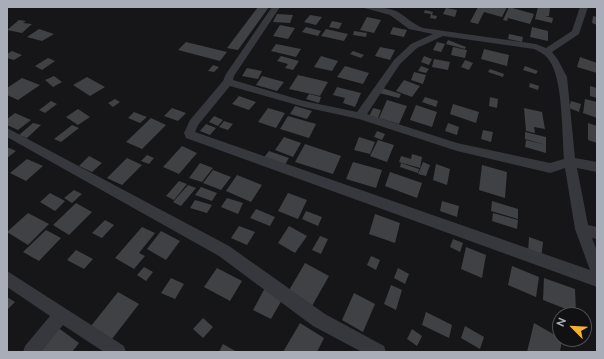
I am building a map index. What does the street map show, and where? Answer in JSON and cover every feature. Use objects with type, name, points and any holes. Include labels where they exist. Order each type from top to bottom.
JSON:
[{"type":"street","points":[[276,7],[229,76],[228,82],[194,123],[189,133],[190,135],[597,280]]},
{"type":"street","points":[[365,7],[393,13],[412,27],[440,34],[536,47],[547,52],[554,60],[562,77],[570,162],[582,229],[597,270]]},
{"type":"street","points":[[547,52],[576,32],[584,7]]},
{"type":"street","points":[[360,116],[397,62],[414,46],[440,34]]},
{"type":"street","points":[[228,82],[304,104],[360,116],[464,149],[550,168],[570,162],[597,167]]},
{"type":"street","points":[[7,132],[224,251],[319,320],[378,352]]},
{"type":"street","points":[[582,229],[597,233]]},
{"type":"street","points":[[7,278],[118,352]]},
{"type":"street","points":[[31,352],[61,315]]},
{"type":"building","points":[[258,7],[269,7],[238,50],[227,48]]},
{"type":"building","points":[[478,7],[507,7],[502,17],[484,12],[478,24],[470,22]]},
{"type":"building","points":[[509,7],[534,14],[530,24],[508,18],[507,21],[503,20]]},
{"type":"building","points":[[538,7],[550,7],[549,16],[545,16],[553,18],[552,23],[535,19]]},
{"type":"building","points":[[446,8],[457,10],[455,17],[443,14]]},
{"type":"building","points":[[425,10],[433,12],[432,15],[437,16],[436,19],[430,18],[431,14],[424,13]]},
{"type":"building","points":[[277,14],[293,15],[290,23],[273,22]]},
{"type":"building","points":[[310,15],[322,17],[316,25],[304,22]]},
{"type":"building","points":[[593,16],[597,17],[597,25],[592,23]]},
{"type":"building","points":[[367,17],[381,20],[374,33],[360,30]]},
{"type":"building","points":[[19,20],[26,21],[23,23],[32,24],[22,33],[7,30]]},
{"type":"building","points":[[332,21],[342,23],[339,29],[329,27]]},
{"type":"building","points":[[280,25],[295,28],[288,39],[273,36]]},
{"type":"building","points":[[306,27],[321,31],[318,36],[302,32]]},
{"type":"building","points":[[393,27],[407,30],[404,37],[390,34]]},
{"type":"building","points":[[532,27],[548,31],[548,41],[530,37]]},
{"type":"building","points":[[39,29],[54,34],[42,41],[27,37]]},
{"type":"building","points":[[326,29],[348,34],[344,41],[321,36]]},
{"type":"building","points":[[354,31],[367,33],[366,37],[353,35]]},
{"type":"building","points":[[509,34],[523,37],[522,42],[508,39]]},
{"type":"building","points":[[448,40],[466,47],[465,49],[446,44]]},
{"type":"building","points":[[186,42],[227,52],[220,61],[178,50]]},
{"type":"building","points":[[437,42],[445,44],[441,52],[433,50]]},
{"type":"building","points":[[276,44],[301,49],[296,57],[271,51]]},
{"type":"building","points":[[380,47],[395,50],[390,60],[375,56]]},
{"type":"building","points":[[453,47],[467,50],[465,58],[451,55]]},
{"type":"building","points":[[484,49],[509,55],[507,66],[481,59]]},
{"type":"building","points":[[12,51],[22,55],[14,60],[7,58],[7,54]]},
{"type":"building","points":[[353,51],[364,55],[361,58],[350,54]]},
{"type":"building","points":[[281,56],[299,61],[293,70],[285,68],[288,64],[277,61]]},
{"type":"building","points":[[321,56],[338,61],[332,71],[314,67]]},
{"type":"building","points":[[424,56],[432,59],[429,65],[421,62]]},
{"type":"building","points":[[580,57],[597,63],[597,73],[577,67]]},
{"type":"building","points":[[48,58],[55,61],[42,70],[35,66]]},
{"type":"building","points":[[434,59],[450,62],[448,70],[432,67]]},
{"type":"building","points":[[465,60],[473,63],[469,70],[461,67]]},
{"type":"building","points":[[213,65],[219,67],[214,72],[208,71]]},
{"type":"building","points":[[345,66],[369,73],[363,84],[337,77]]},
{"type":"building","points":[[421,66],[429,69],[426,73],[418,71]]},
{"type":"building","points":[[525,66],[538,71],[536,74],[523,70]]},
{"type":"building","points":[[247,68],[262,71],[258,79],[242,76]]},
{"type":"building","points":[[490,69],[504,74],[503,77],[488,72]]},
{"type":"building","points":[[414,72],[426,75],[423,84],[411,80]]},
{"type":"building","points":[[298,75],[328,82],[320,96],[289,89]]},
{"type":"building","points":[[54,76],[62,82],[53,87],[45,80]]},
{"type":"building","points":[[262,76],[284,82],[277,91],[256,85]]},
{"type":"building","points":[[87,77],[105,87],[90,96],[73,85]]},
{"type":"building","points":[[22,78],[40,85],[18,100],[7,95],[7,88]]},
{"type":"building","points":[[404,80],[420,86],[412,97],[396,91]]},
{"type":"building","points":[[530,83],[539,86],[538,90],[529,87]]},
{"type":"building","points":[[590,86],[597,88],[597,98],[590,96]]},
{"type":"building","points":[[337,87],[361,93],[355,107],[343,103],[345,98],[333,95]]},
{"type":"building","points":[[382,88],[401,94],[399,98],[379,93]]},
{"type":"building","points":[[309,94],[321,97],[319,103],[306,99]]},
{"type":"building","points":[[239,96],[256,102],[249,110],[232,104]]},
{"type":"building","points":[[425,97],[438,101],[436,107],[422,102]]},
{"type":"building","points":[[490,97],[498,99],[497,108],[489,106]]},
{"type":"building","points":[[115,99],[120,102],[113,107],[108,103]]},
{"type":"building","points":[[585,99],[597,102],[597,118],[583,113]]},
{"type":"building","points":[[387,100],[407,106],[399,124],[379,118]]},
{"type":"building","points":[[51,101],[57,104],[45,113],[39,110]]},
{"type":"building","points":[[571,101],[581,104],[579,112],[569,108]]},
{"type":"building","points":[[453,104],[479,112],[476,123],[450,114]]},
{"type":"building","points":[[416,105],[437,112],[432,127],[410,120]]},
{"type":"building","points":[[295,106],[312,111],[307,119],[290,114]]},
{"type":"building","points":[[172,108],[186,113],[178,121],[164,116]]},
{"type":"building","points":[[268,108],[285,113],[276,128],[258,122]]},
{"type":"building","points":[[373,108],[381,110],[377,121],[368,119]]},
{"type":"building","points":[[524,108],[542,112],[545,129],[534,127],[535,133],[526,131]]},
{"type":"building","points":[[78,109],[90,117],[78,125],[66,117]]},
{"type":"building","points":[[134,112],[147,117],[140,123],[128,118]]},
{"type":"building","points":[[15,113],[31,120],[18,130],[7,125],[7,119]]},
{"type":"building","points":[[214,116],[223,120],[218,126],[209,122]]},
{"type":"building","points":[[288,116],[316,124],[309,138],[280,129]]},
{"type":"building","points":[[151,118],[166,125],[142,149],[126,142]]},
{"type":"building","points":[[224,121],[233,124],[228,130],[219,127]]},
{"type":"building","points":[[33,123],[41,125],[27,138],[19,135]]},
{"type":"building","points":[[448,123],[459,127],[457,135],[445,131]]},
{"type":"building","points":[[588,123],[597,126],[597,143],[588,140]]},
{"type":"building","points":[[206,124],[216,128],[210,135],[200,131]]},
{"type":"building","points":[[72,125],[79,128],[61,142],[54,139]]},
{"type":"building","points":[[483,130],[493,132],[491,142],[481,139]]},
{"type":"building","points":[[377,131],[385,134],[382,140],[374,137]]},
{"type":"building","points":[[525,132],[546,137],[546,145],[525,139]]},
{"type":"building","points":[[284,137],[301,143],[293,157],[275,150]]},
{"type":"building","points":[[359,137],[375,142],[370,154],[354,150]]},
{"type":"building","points":[[378,140],[394,145],[387,162],[370,156]]},
{"type":"building","points":[[526,140],[546,145],[546,153],[525,147]]},
{"type":"building","points":[[305,144],[341,156],[333,174],[295,162]]},
{"type":"building","points":[[182,146],[197,153],[179,174],[163,167]]},
{"type":"building","points":[[7,147],[16,151],[7,158]]},
{"type":"building","points":[[269,151],[289,158],[283,168],[262,160]]},
{"type":"building","points":[[412,154],[422,157],[420,168],[399,162],[401,156],[411,159]]},
{"type":"building","points":[[147,155],[154,158],[149,164],[141,161]]},
{"type":"building","points":[[89,156],[102,163],[92,172],[79,166]]},
{"type":"building","points":[[127,158],[142,165],[122,185],[107,178]]},
{"type":"building","points":[[27,159],[43,166],[26,181],[10,173]]},
{"type":"building","points":[[353,162],[382,170],[376,188],[346,179]]},
{"type":"building","points":[[423,162],[430,165],[426,176],[418,174]]},
{"type":"building","points":[[200,163],[213,168],[202,182],[189,178]]},
{"type":"building","points":[[401,163],[419,169],[418,173],[400,167]]},
{"type":"building","points":[[436,164],[450,169],[447,185],[433,180]]},
{"type":"building","points":[[482,165],[507,172],[505,198],[479,190]]},
{"type":"building","points":[[213,170],[231,177],[221,190],[203,183]]},
{"type":"building","points":[[390,172],[422,183],[417,198],[385,186]]},
{"type":"building","points":[[237,175],[262,185],[251,202],[226,191]]},
{"type":"building","points":[[179,181],[187,184],[174,200],[166,196]]},
{"type":"building","points":[[188,185],[196,188],[181,206],[173,202]]},
{"type":"building","points":[[201,187],[217,193],[212,201],[195,195]]},
{"type":"building","points":[[74,190],[82,194],[72,203],[64,198]]},
{"type":"building","points":[[50,193],[65,201],[55,211],[40,202]]},
{"type":"building","points":[[288,193],[307,200],[298,219],[278,211]]},
{"type":"building","points":[[227,198],[243,203],[238,214],[221,207]]},
{"type":"building","points":[[195,200],[212,205],[207,213],[190,208]]},
{"type":"building","points":[[442,201],[459,206],[457,217],[440,211]]},
{"type":"building","points":[[492,201],[518,209],[518,219],[491,211]]},
{"type":"building","points":[[76,203],[92,212],[69,235],[53,225]]},
{"type":"building","points":[[256,209],[275,217],[270,226],[250,218]]},
{"type":"building","points":[[306,211],[322,217],[318,226],[302,219]]},
{"type":"building","points":[[28,213],[49,224],[28,245],[7,232]]},
{"type":"building","points":[[493,213],[518,220],[517,229],[492,221]]},
{"type":"building","points":[[375,214],[400,223],[395,243],[369,234]]},
{"type":"building","points":[[105,220],[114,225],[102,238],[92,233]]},
{"type":"building","points":[[239,226],[255,232],[247,245],[231,238]]},
{"type":"building","points":[[289,226],[307,236],[295,253],[278,243]]},
{"type":"building","points":[[142,227],[155,233],[139,253],[145,256],[134,269],[115,258]]},
{"type":"building","points":[[46,230],[61,238],[39,261],[23,252]]},
{"type":"building","points":[[161,231],[180,241],[166,260],[147,249]]},
{"type":"building","points":[[320,236],[328,239],[321,254],[312,250]]},
{"type":"building","points":[[529,237],[543,242],[541,259],[528,254]]},
{"type":"building","points":[[453,239],[463,243],[460,252],[450,247]]},
{"type":"building","points":[[466,247],[486,255],[482,278],[461,269]]},
{"type":"building","points":[[76,250],[93,259],[84,269],[67,260]]},
{"type":"building","points":[[371,256],[380,260],[376,270],[367,265]]},
{"type":"building","points":[[305,263],[329,276],[312,306],[288,292]]},
{"type":"building","points":[[512,266],[539,277],[536,297],[508,285]]},
{"type":"building","points":[[144,267],[153,272],[146,281],[137,275]]},
{"type":"building","points":[[217,268],[242,281],[230,301],[204,287]]},
{"type":"building","points":[[398,268],[409,274],[405,284],[394,278]]},
{"type":"building","points":[[171,278],[184,284],[175,299],[161,293]]},
{"type":"building","points":[[544,278],[575,289],[576,307],[561,307],[543,300]]},
{"type":"building","points":[[391,285],[402,290],[396,310],[384,304]]},
{"type":"building","points":[[265,288],[283,298],[271,319],[253,310]]},
{"type":"building","points":[[118,292],[139,304],[112,339],[91,326]]},
{"type":"building","points":[[354,293],[375,304],[363,332],[342,320]]},
{"type":"building","points":[[7,297],[15,302],[7,310]]},
{"type":"building","points":[[426,312],[452,325],[449,338],[422,325]]},
{"type":"building","points":[[203,318],[213,327],[203,338],[193,329]]},
{"type":"building","points":[[300,323],[324,338],[317,352],[283,352]]},
{"type":"building","points":[[534,323],[552,333],[552,347],[561,347],[560,352],[527,352]]},
{"type":"building","points":[[465,326],[484,337],[480,349],[461,338]]},
{"type":"building","points":[[57,327],[79,343],[72,352],[35,352]]},
{"type":"building","points":[[412,329],[422,336],[417,346],[407,339]]},
{"type":"building","points":[[223,344],[237,352],[219,352]]}]
